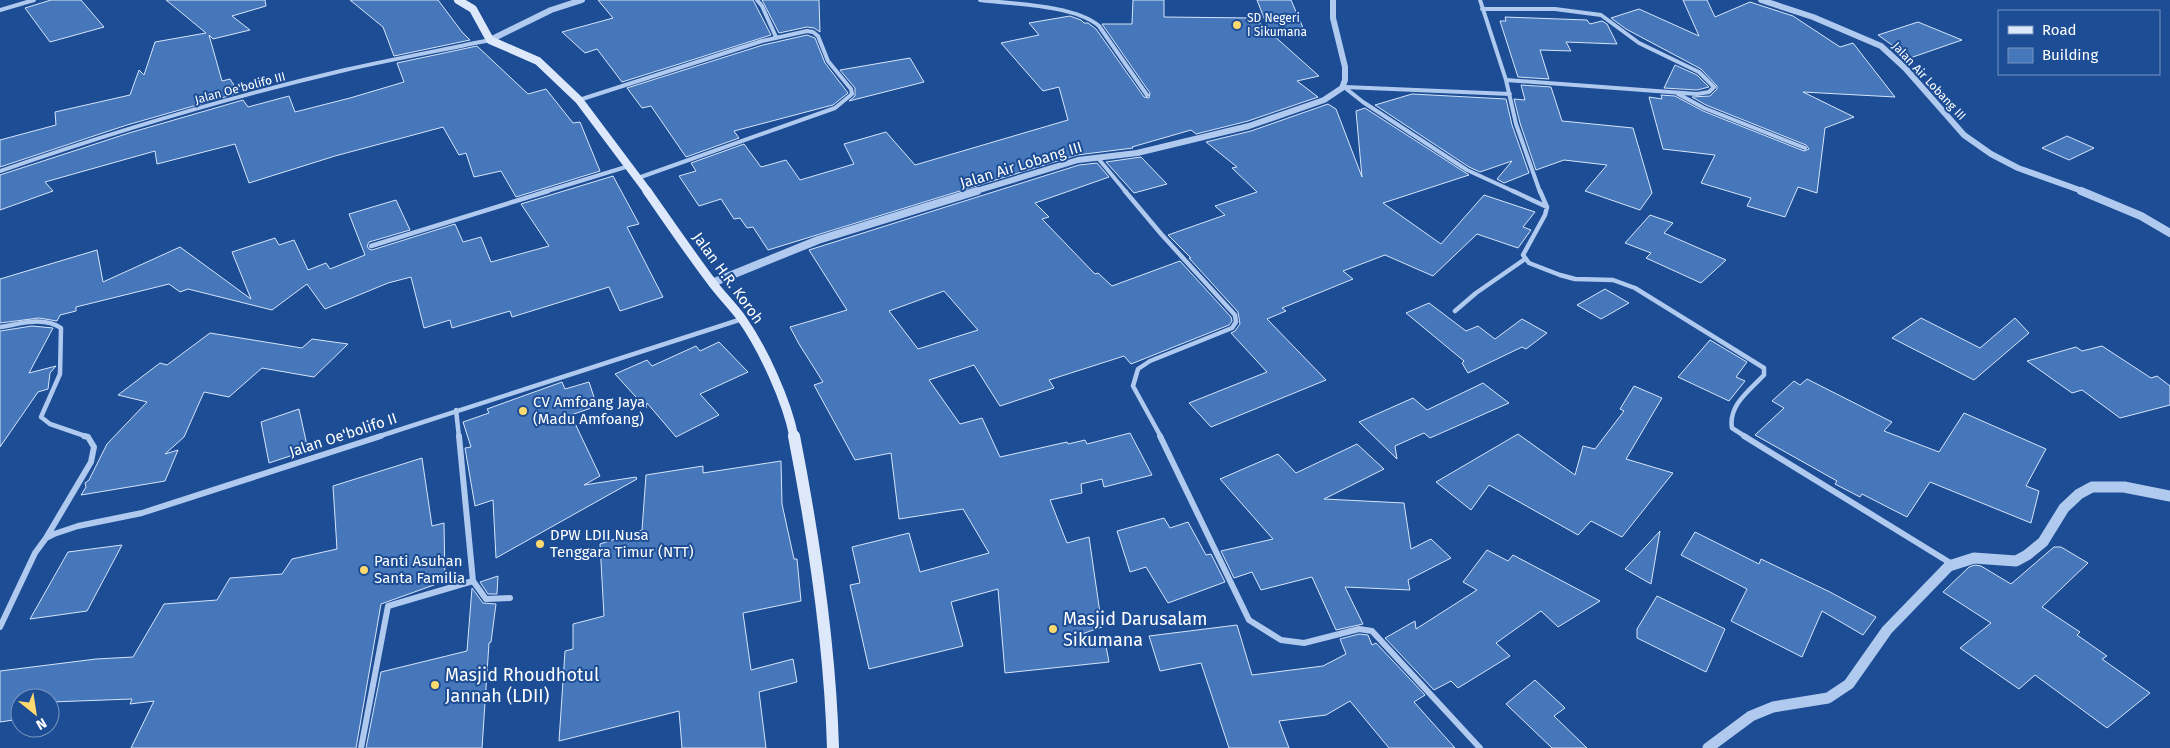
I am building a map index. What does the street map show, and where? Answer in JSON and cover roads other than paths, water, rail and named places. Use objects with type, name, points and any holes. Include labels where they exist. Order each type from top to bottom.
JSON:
[{"type":"main road","points":[[458,0],[473,9],[490,40]]},
{"type":"main road","name":"Jalan H.R. Koroh","points":[[490,40],[538,62],[579,100],[638,178],[712,283],[742,319],[774,379],[792,426],[807,503],[827,656],[833,748]]},
{"type":"street","points":[[0,10],[34,0]]},
{"type":"street","points":[[490,40],[551,10],[582,0]]},
{"type":"street","points":[[757,0],[762,6],[776,37]]},
{"type":"street","points":[[980,0],[1073,12],[1091,18],[1099,26],[1147,95]]},
{"type":"street","points":[[1333,0],[1333,18],[1345,67],[1343,88]]},
{"type":"street","points":[[1480,0],[1506,80],[1516,124],[1534,179],[1546,207],[1545,215],[1523,255],[1525,259],[1534,266],[1575,279],[1613,280],[1635,288],[1752,359],[1764,368],[1764,375],[1733,412],[1730,422],[1732,428],[1955,566]]},
{"type":"street","name":"Jalan Air Lobang III","points":[[1761,0],[1813,17],[1881,46],[1905,68],[1964,135],[1991,154],[2018,168],[2092,195],[2141,216],[2170,233]]},
{"type":"street","points":[[1482,8],[1582,11],[1604,15],[1632,38],[1711,80],[1714,87],[1709,92],[1698,94],[1506,80]]},
{"type":"street","points":[[579,100],[738,47],[804,32],[816,33],[829,64],[851,87],[852,94],[835,108],[638,178]]},
{"type":"street","name":"Jalan Oe'bolifo III","points":[[0,171],[101,136],[231,100],[345,70],[490,40]]},
{"type":"street","points":[[1343,88],[1510,94]]},
{"type":"street","points":[[1343,88],[1467,170],[1546,207]]},
{"type":"street","name":"Jalan Air Lobang III","points":[[712,283],[818,240],[1078,160],[1137,153],[1249,126],[1324,100],[1343,88]]},
{"type":"street","points":[[1675,93],[1704,108],[1805,148]]},
{"type":"street","points":[[1097,157],[1162,236],[1235,316],[1236,322],[1232,328],[1150,361],[1138,369],[1134,386],[1164,443],[1249,620],[1282,640],[1304,643],[1359,629],[1372,632],[1384,642],[1480,748]]},
{"type":"street","points":[[372,246],[629,166]]},
{"type":"street","points":[[1455,311],[1476,293],[1525,259]]},
{"type":"street","name":"Jalan Oe'bolifo II","points":[[45,538],[60,532],[142,514],[456,410],[742,319]]},
{"type":"street","points":[[0,327],[42,322],[56,323],[62,328],[58,379],[42,406],[41,417],[50,424],[88,437],[94,447],[91,462],[45,538],[36,549],[0,627]]},
{"type":"street","points":[[456,410],[473,581],[486,599],[510,598]]},
{"type":"street","points":[[1708,748],[1751,716],[1773,707],[1828,698],[1849,684],[1887,630],[1949,566],[1955,566],[1974,558],[2001,562],[2016,561],[2027,555],[2044,542],[2064,508],[2079,494],[2092,487],[2124,487],[2170,496]]},
{"type":"street","points":[[361,748],[388,606],[473,581]]},
{"type":"place","name":"SD Negeri I Sikumana","points":[[1237,25]]},
{"type":"place","name":"CV Amfoang Jaya (Madu Amfoang)","points":[[523,411]]},
{"type":"place","name":"DPW LDII Nusa Tenggara Timur (NTT)","points":[[540,544]]},
{"type":"place","name":"Panti Asuhan Santa Familia","points":[[364,570]]},
{"type":"place","name":"Masjid Darusalam Sikumana","points":[[1053,629]]},
{"type":"place","name":"Masjid Rhoudhotul Jannah (LDII)","points":[[435,685]]}]
